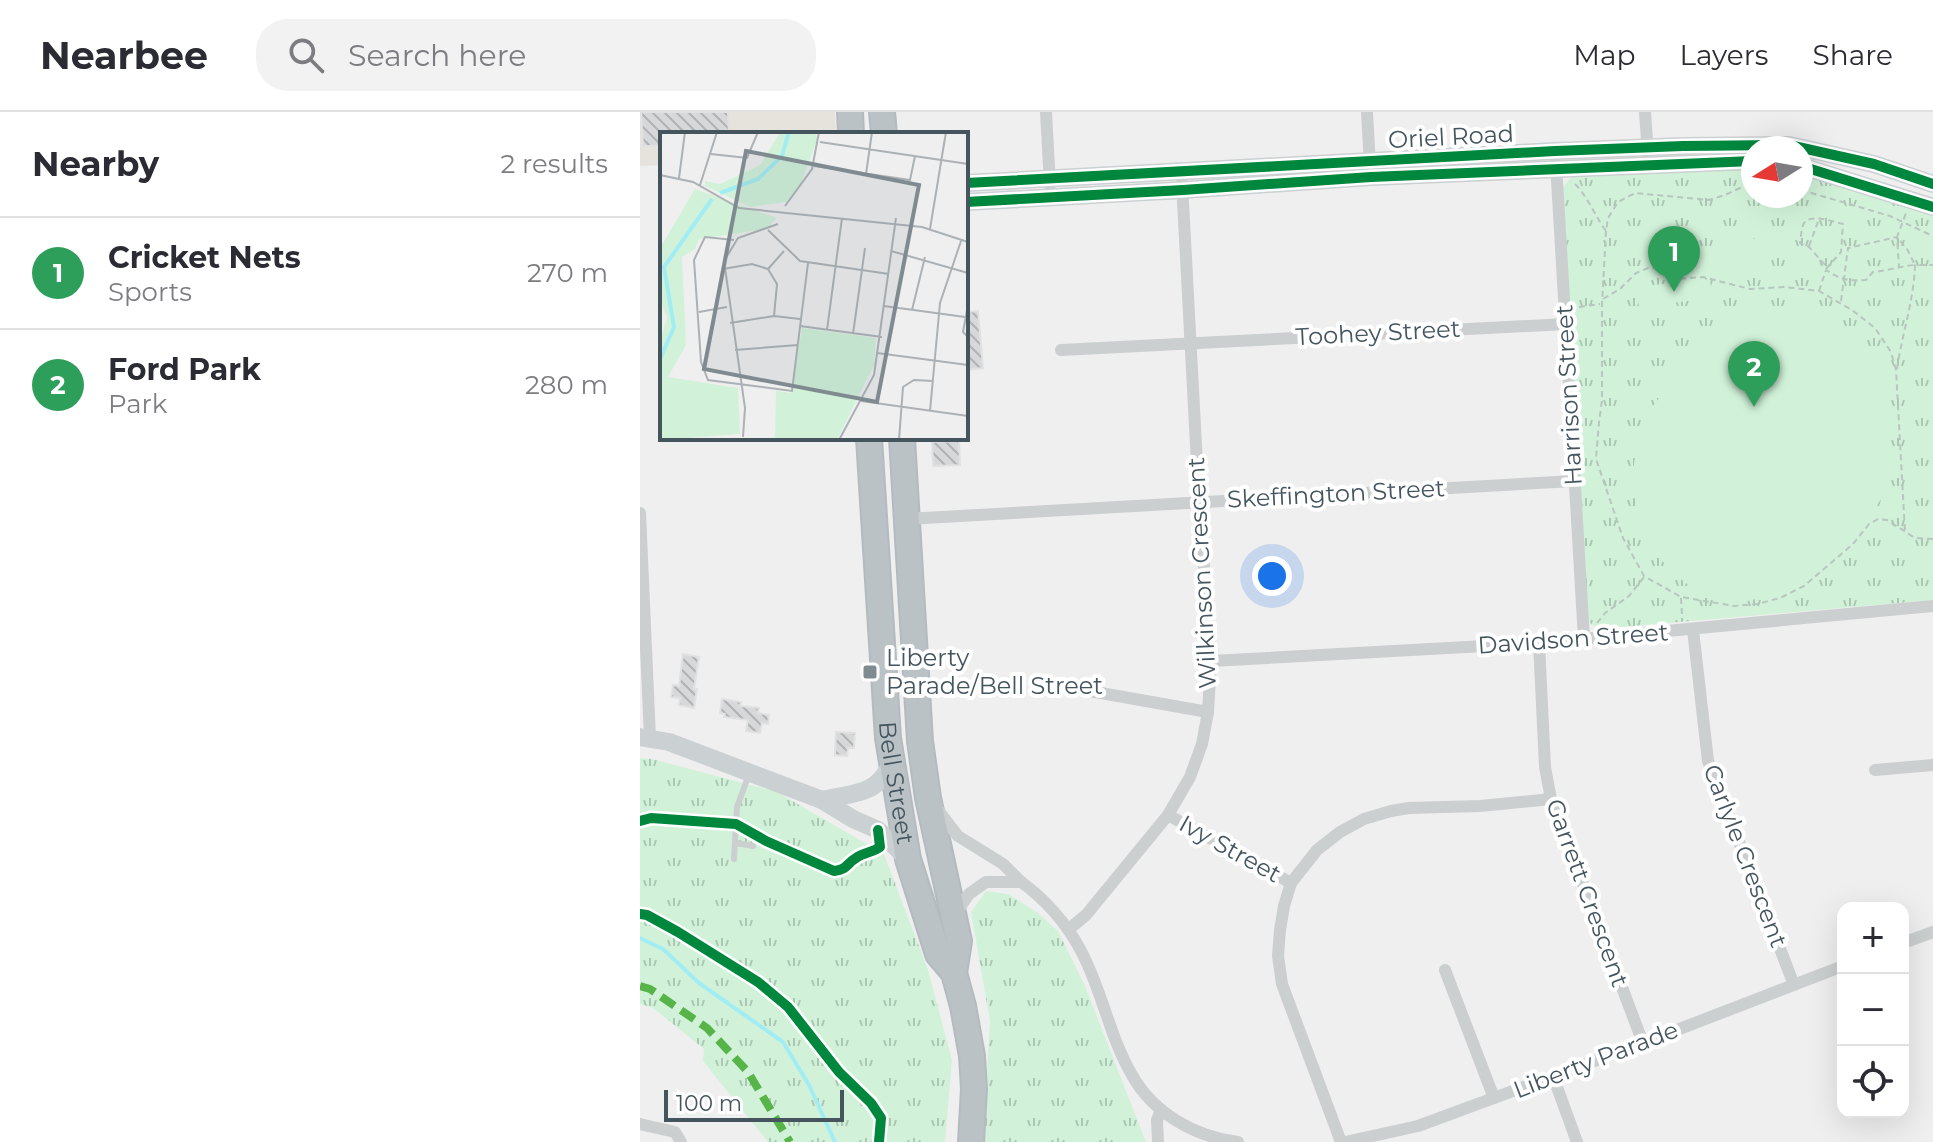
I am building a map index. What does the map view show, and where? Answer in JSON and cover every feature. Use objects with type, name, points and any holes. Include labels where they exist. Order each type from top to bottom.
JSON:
[{"type":"highway","points":[[850,112],[851,132]]},
{"type":"highway","points":[[882,112],[884,132]]},
{"type":"highway","name":"Bell Street","points":[[869,440],[891,763],[908,859],[938,954],[954,973]]},
{"type":"highway","name":"Bell Street","points":[[902,440],[920,741],[928,798],[959,941],[954,973],[972,1056],[971,1142]]},
{"type":"highway","points":[[883,666],[916,667]]},
{"type":"main road","name":"Oriel Road","points":[[968,202],[1050,187],[1181,171],[1560,166],[1789,145],[1874,164],[1933,184]]},
{"type":"main road","name":"Oriel Road","points":[[1648,156],[1741,160]]},
{"type":"main road","name":"Oriel Road","points":[[968,183],[1183,190],[1370,170]]},
{"type":"main road","points":[[1813,170],[1933,207]]},
{"type":"main road","points":[[645,737],[669,742],[822,800],[878,830],[908,859]]},
{"type":"main road","points":[[822,800],[868,789],[882,779],[891,763]]},
{"type":"street","points":[[1046,112],[1050,187]]},
{"type":"street","points":[[1367,112],[1370,170]]},
{"type":"street","points":[[1645,112],[1648,156]]},
{"type":"street","name":"Harrison Street","points":[[1560,166],[1584,634]]},
{"type":"street","name":"Wilkinson Crescent","points":[[1069,929],[1086,915],[1168,815],[1190,777],[1202,744],[1208,712],[1211,661],[1181,171]]},
{"type":"street","name":"Toohey Street","points":[[1061,350],[1566,324]]},
{"type":"street","name":"Skeffington Street","points":[[907,519],[1574,481]]},
{"type":"street","points":[[640,513],[645,737]]},
{"type":"street","name":"Davidson Street","points":[[1211,661],[1539,643],[1584,634],[1693,630],[1933,606]]},
{"type":"street","name":"Carlyle Crescent","points":[[1693,630],[1708,761],[1794,985]]},
{"type":"street","name":"Garrett Crescent","points":[[1539,643],[1545,767],[1551,799],[1643,1043]]},
{"type":"street","points":[[1084,690],[1208,712]]},
{"type":"street","points":[[1875,770],[1933,765]]},
{"type":"street","points":[[928,798],[958,836],[1003,864],[1041,897],[1069,929],[1095,981],[1131,1074],[1144,1094],[1177,1122],[1211,1137],[1238,1142]]},
{"type":"street","points":[[1343,1142],[1282,984],[1278,943],[1281,917],[1291,883],[1317,850],[1364,819],[1409,808],[1480,806],[1551,799]]},
{"type":"street","name":"Ivy Street","points":[[1168,815],[1291,883]]},
{"type":"street","points":[[953,917],[969,894],[986,882],[1020,881]]},
{"type":"street","points":[[1909,941],[1933,932]]},
{"type":"street","name":"Liberty Parade","points":[[1343,1142],[1418,1126],[1837,968]]},
{"type":"street","points":[[1445,970],[1494,1098]]},
{"type":"street","points":[[1553,1076],[1577,1142]]},
{"type":"street","points":[[1158,1142],[1157,1120],[1161,1110]]},
{"type":"street","points":[[640,1124],[675,1132],[681,1142]]},
{"type":"lane","points":[[734,859],[737,807],[749,772]]},
{"type":"lane","points":[[736,843],[753,846]]},
{"type":"path","points":[[1560,166],[1581,190],[1606,231]]},
{"type":"path","points":[[1741,188],[1709,200],[1635,193],[1618,202],[1608,218],[1602,299],[1602,400],[1596,459],[1623,538],[1644,576],[1681,597],[1734,606],[1780,598],[1804,586],[1878,519],[1887,520],[1915,538],[1933,539]]},
{"type":"path","points":[[1813,194],[1890,216],[1933,236]]},
{"type":"path","points":[[1899,267],[1897,237],[1911,199]]},
{"type":"path","points":[[1819,291],[1826,269],[1841,252],[1843,224],[1810,219],[1803,225],[1800,243],[1809,247],[1826,269],[1843,280],[1866,280],[1873,272],[1933,265]]},
{"type":"path","points":[[1809,247],[1819,219]]},
{"type":"path","points":[[1841,249],[1897,237]]},
{"type":"path","points":[[1896,370],[1915,265],[1897,237]]},
{"type":"path","points":[[1841,302],[1848,248]]},
{"type":"path","points":[[1602,299],[1620,289],[1636,273],[1655,268],[1677,279],[1703,277],[1750,289],[1785,287],[1819,291],[1841,302],[1875,328],[1891,352],[1896,370],[1905,533]]},
{"type":"path","points":[[1584,634],[1605,613],[1629,596],[1644,576]]},
{"type":"shaded area","points":[[640,112],[835,112],[836,132],[660,132],[660,165],[640,166]]},
{"type":"green space","points":[[1741,170],[1741,208],[1813,208],[1813,178],[1933,215],[1933,600],[1599,629],[1591,624],[1587,616],[1563,188],[1576,175]]},
{"type":"green space","points":[[1714,235],[1773,240],[1770,276],[1711,271]]},
{"type":"green space","points":[[1710,279],[1712,298],[1639,307],[1636,287]]},
{"type":"green space","points":[[1780,314],[1809,319],[1846,334],[1879,364],[1891,410],[1884,494],[1841,558],[1810,582],[1780,594],[1747,601],[1714,597],[1693,588],[1671,572],[1652,548],[1634,496],[1634,463],[1639,438],[1652,407],[1715,333],[1745,318]]},
{"type":"green space","points":[[640,758],[777,792],[884,854],[928,970],[952,1060],[945,1142],[768,1142],[703,1061],[704,1049],[653,1008],[640,1004]]},
{"type":"green space","points":[[986,891],[1008,894],[1038,913],[1058,931],[1085,986],[1146,1142],[983,1142],[990,1021],[971,912]]},
{"type":"building","points":[[641,112],[728,112],[729,132],[660,132],[660,146],[643,146]]},
{"type":"building","points":[[978,311],[983,368],[968,370],[968,312]]},
{"type":"building","points":[[959,441],[960,465],[933,466],[932,442]]},
{"type":"building","points":[[683,654],[699,657],[694,708],[679,705],[680,698],[671,697],[673,685],[679,686]]},
{"type":"building","points":[[722,699],[741,702],[740,706],[759,708],[758,713],[769,715],[768,724],[762,723],[760,733],[746,731],[748,720],[724,717],[725,714],[720,713]]},
{"type":"building","points":[[836,732],[855,733],[854,748],[848,748],[847,756],[835,755]]},
{"type":"waterway","points":[[640,938],[663,949],[699,983],[783,1042],[809,1085],[835,1142]]},
{"type":"marked path","points":[[640,986],[650,989],[707,1028],[748,1072],[790,1142]]},
{"type":"cycle path","points":[[968,183],[1555,151],[1789,145],[1874,164],[1933,184]]},
{"type":"cycle path","points":[[968,202],[1371,177],[1741,162]]},
{"type":"cycle path","points":[[1813,170],[1933,207]]},
{"type":"cycle path","points":[[640,821],[651,818],[736,824],[834,871],[880,847],[878,830]]},
{"type":"cycle path","points":[[640,914],[678,932],[758,982],[788,1007],[839,1072],[871,1103],[881,1118],[879,1142]]},
{"type":"place","name":"Cricket Nets","points":[[1674,292]]},
{"type":"place","name":"Ford Park","points":[[1754,407]]},
{"type":"place","name":"Liberty Parade/Bell Street","points":[[870,672]]}]
